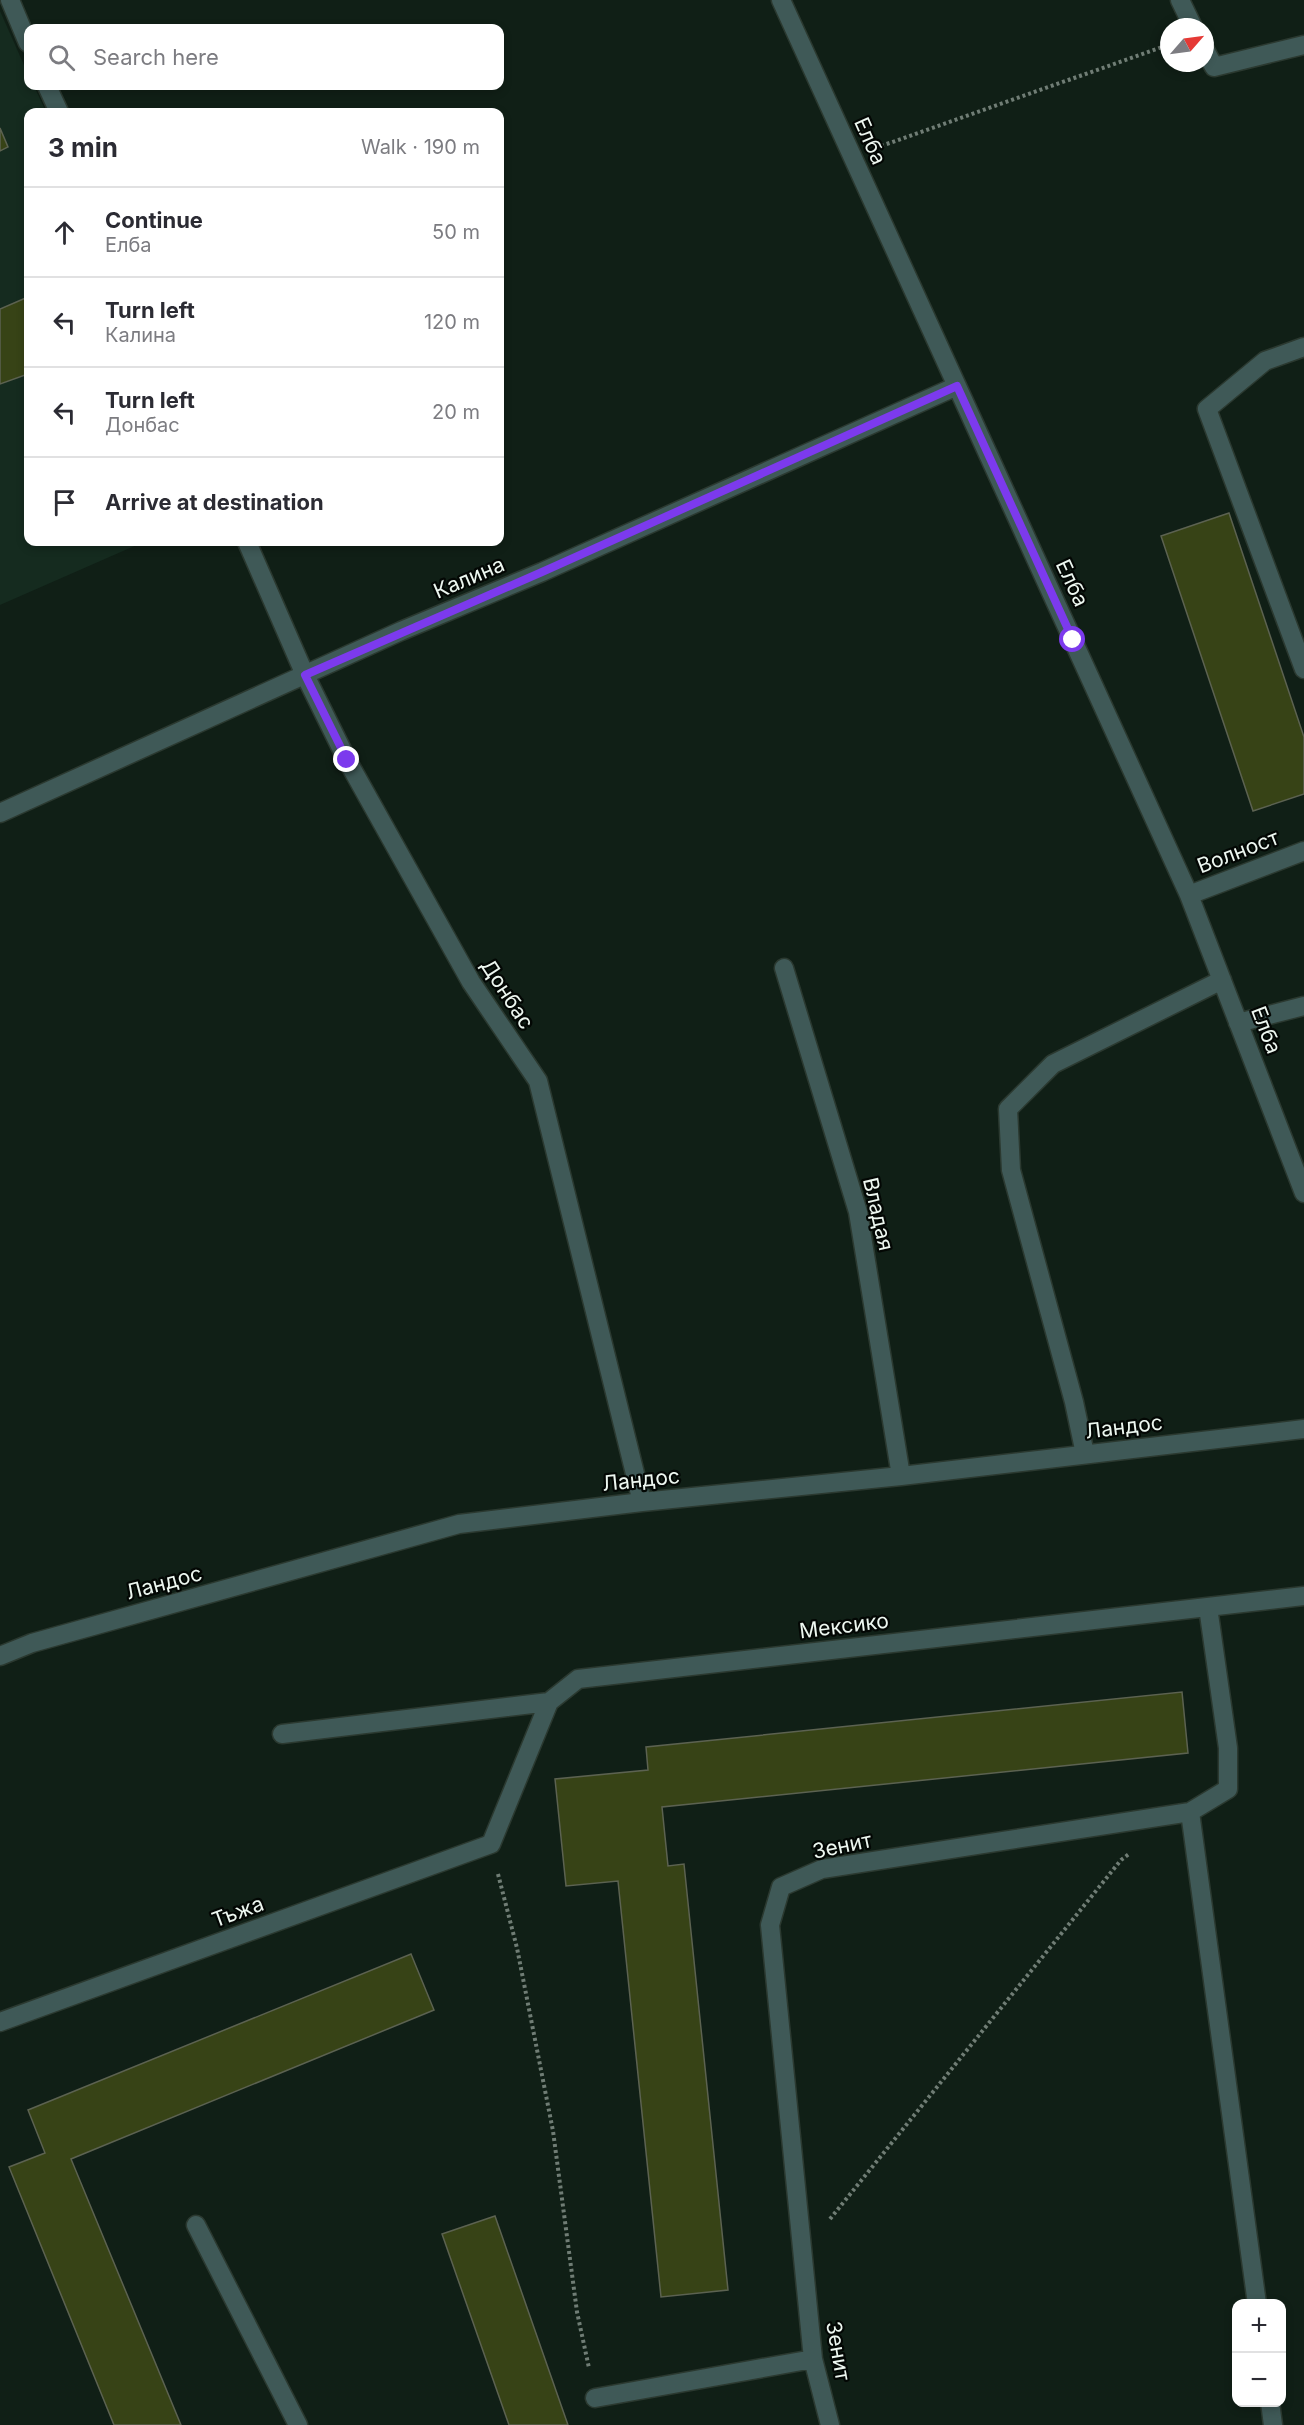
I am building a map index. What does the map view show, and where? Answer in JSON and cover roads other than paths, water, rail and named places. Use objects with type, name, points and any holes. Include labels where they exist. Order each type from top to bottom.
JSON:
[{"type":"street","points":[[10,0],[24,33]]},
{"type":"street","name":"Елба","points":[[781,0],[1189,895],[1304,1192]]},
{"type":"street","points":[[1180,0],[1189,18]]},
{"type":"street","points":[[1214,68],[1304,45]]},
{"type":"street","points":[[49,90],[57,108]]},
{"type":"street","points":[[1304,347],[1265,361],[1206,409],[1304,669]]},
{"type":"street","name":"Калина","points":[[0,813],[957,386]]},
{"type":"street","name":"Донбас","points":[[249,546],[305,675],[347,760],[471,982],[538,1081],[642,1502]]},
{"type":"street","name":"Волност","points":[[1189,895],[1304,851]]},
{"type":"street","name":"Владая","points":[[784,968],[858,1212],[902,1476]]},
{"type":"street","points":[[1084,1455],[1074,1402],[1011,1170],[1008,1109],[1053,1064],[1222,980]]},
{"type":"street","points":[[1239,1023],[1304,1006]]},
{"type":"street","name":"Ландос","points":[[0,1656],[32,1643],[459,1524],[1304,1429]]},
{"type":"street","name":"Мексико","points":[[490,1844],[549,1702],[578,1679],[1304,1596]]},
{"type":"street","name":"Зенит","points":[[830,2425],[813,2359],[770,1925],[781,1887],[822,1869],[1190,1812],[1228,1788],[1228,1748],[1208,1607]]},
{"type":"street","points":[[282,1734],[549,1702]]},
{"type":"street","points":[[1190,1812],[1256,2299]]},
{"type":"street","name":"Тъжа","points":[[0,2022],[490,1844]]},
{"type":"street","points":[[196,2225],[298,2425]]},
{"type":"street","points":[[596,2398],[813,2359]]},
{"type":"street","points":[[1271,2407],[1273,2425]]}]
